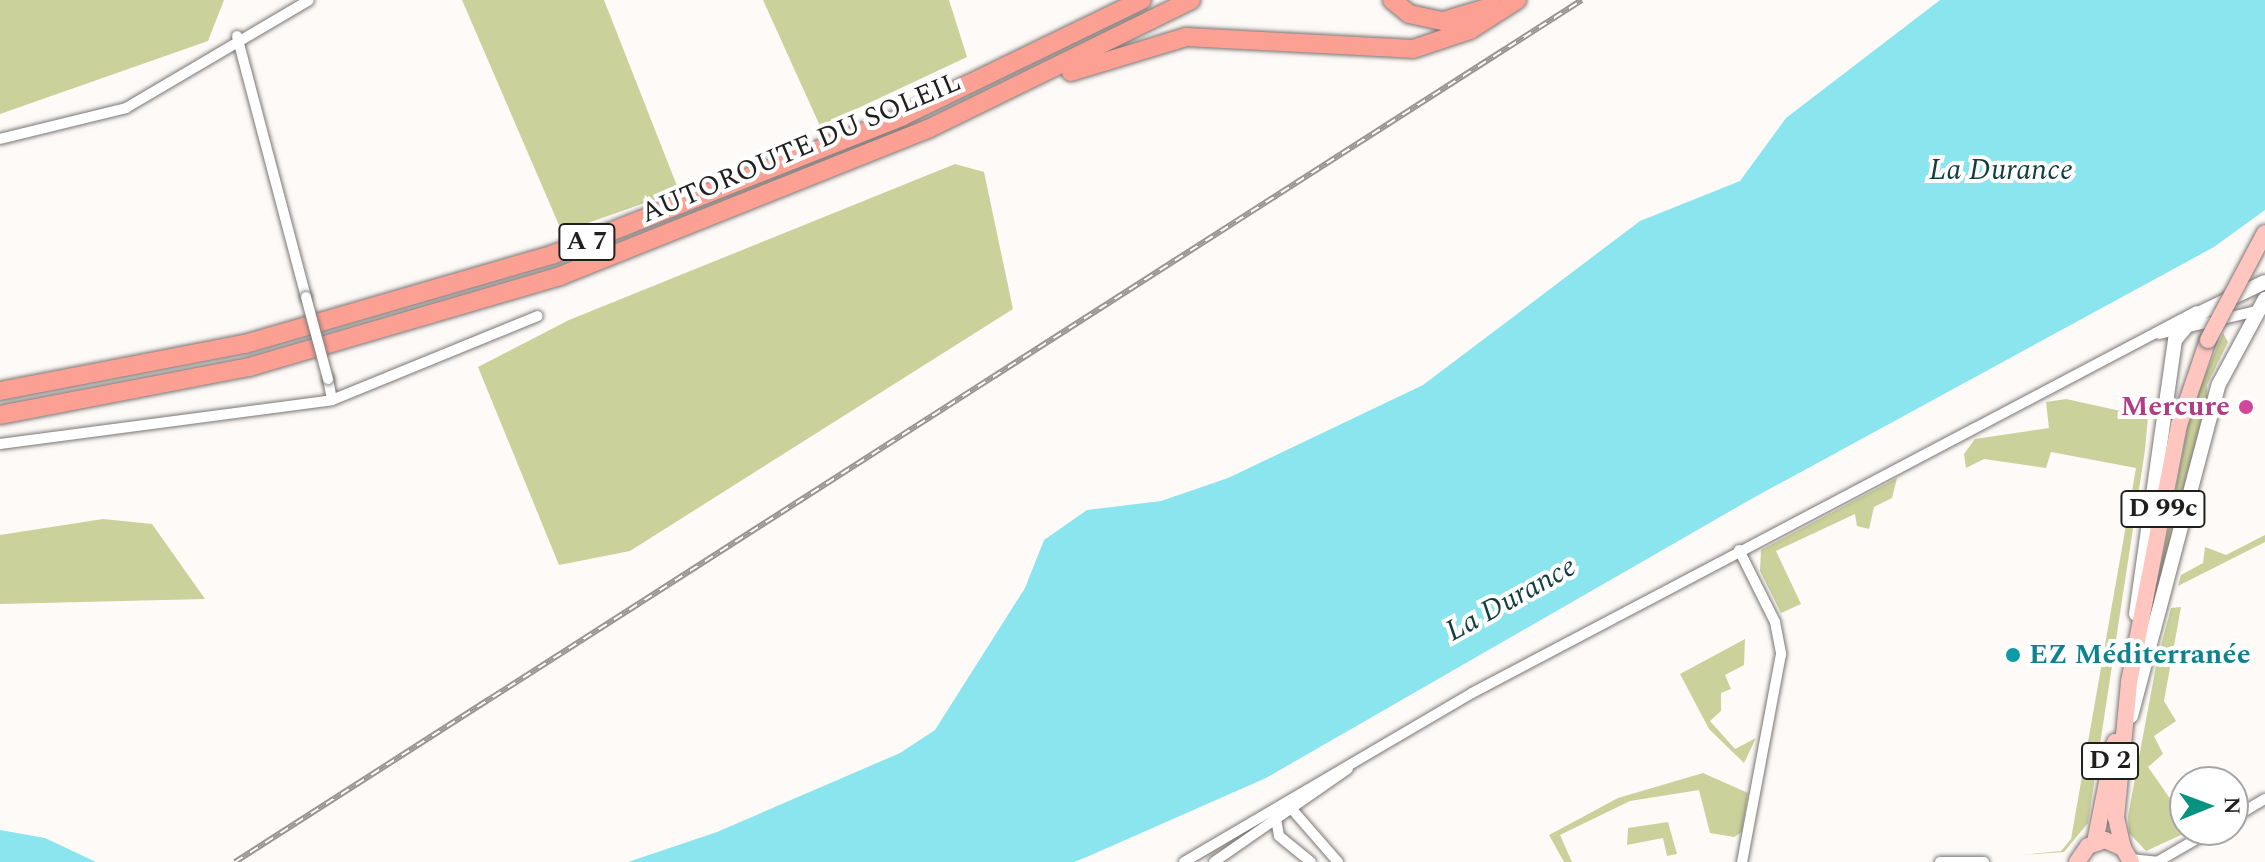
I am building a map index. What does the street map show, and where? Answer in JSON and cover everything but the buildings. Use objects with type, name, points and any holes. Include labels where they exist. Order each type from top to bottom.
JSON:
[{"type":"highway","name":"AUTOROUTE DU SOLEIL","points":[[0,391],[245,344],[554,254],[901,117],[1142,0]]},
{"type":"highway","name":"AUTOROUTE DU SOLEIL","points":[[0,415],[249,367],[408,324],[560,276],[928,129],[1191,0]]},
{"type":"highway","points":[[1392,0],[1409,14],[1443,21],[1502,0]]},
{"type":"highway","points":[[928,129],[1163,42],[1220,36],[1413,49],[1470,30],[1517,0]]},
{"type":"main road","name":"D 99c","points":[[2124,727],[2129,682],[2182,413],[2208,340],[2265,233]]},
{"type":"main road","points":[[2183,328],[2208,308],[2265,282]]},
{"type":"main road","name":"D 2","points":[[2128,856],[2116,818],[2124,727],[2219,384],[2265,299]]},
{"type":"main road","name":"D 2","points":[[2095,842],[2129,682],[2164,390],[2183,328]]},
{"type":"main road","points":[[2075,861],[2095,842],[2128,856]]},
{"type":"street","points":[[0,139],[126,108],[237,36],[309,0]]},
{"type":"street","points":[[237,36],[332,400]]},
{"type":"street","points":[[1184,862],[1286,807],[1382,744],[1739,550],[2208,308]]},
{"type":"street","points":[[2145,338],[2256,311]]},
{"type":"street","points":[[0,444],[332,400],[538,316]]},
{"type":"street","points":[[1739,550],[1771,611],[1781,654],[1742,862]]},
{"type":"street","points":[[1214,862],[1275,823],[1286,807],[1310,798],[1382,744]]},
{"type":"street","points":[[1304,819],[1310,798]]},
{"type":"street","points":[[1286,807],[1304,819],[1338,862]]},
{"type":"street","points":[[1275,823],[1286,807]]},
{"type":"street","points":[[1275,823],[1279,836],[1311,862]]},
{"type":"street","points":[[1255,837],[1279,836]]},
{"type":"street","points":[[2128,856],[2157,862],[2184,846]]},
{"type":"street","points":[[1940,862],[1984,862]]},
{"type":"green space","points":[[0,0],[224,0],[208,41],[0,114]]},
{"type":"green space","points":[[462,0],[604,0],[679,191],[562,232]]},
{"type":"green space","points":[[763,0],[949,0],[967,57],[820,126]]},
{"type":"green space","points":[[955,164],[984,172],[1013,309],[630,551],[559,565],[478,367],[569,320]]},
{"type":"green space","points":[[2223,333],[2228,342],[2207,385],[2208,413],[2150,625],[2191,409]]},
{"type":"green space","points":[[2066,399],[2148,417],[2145,450],[2088,823],[2064,852],[2020,855],[2061,851],[2071,839],[2136,468],[2051,452],[2046,468],[1984,459],[1966,468],[1964,454],[1975,439],[2049,428],[2046,402]]},
{"type":"green space","points":[[1897,478],[1892,498],[1874,507],[1869,529],[1857,526],[1855,514],[1776,551],[1801,604],[1781,613],[1760,571],[1761,550]]},
{"type":"green space","points":[[103,519],[152,524],[205,599],[0,604],[0,535]]},
{"type":"green space","points":[[2265,535],[2265,542],[2178,586],[2181,575],[2203,563],[2205,547],[2226,555]]},
{"type":"green space","points":[[2181,607],[2164,701],[2176,721],[2154,736],[2163,754],[2148,767],[2169,797],[2169,840],[2146,851],[2129,833],[2128,816],[2157,661],[2171,608]]},
{"type":"green space","points":[[1745,639],[1744,665],[1725,675],[1731,689],[1721,693],[1721,711],[1710,721],[1735,749],[1756,738],[1744,763],[1709,729],[1680,674]]},
{"type":"green space","points":[[1703,773],[1748,793],[1742,832],[1734,837],[1710,833],[1699,790],[1630,801],[1560,835],[1572,862],[1564,862],[1549,835],[1618,798]]},
{"type":"green space","points":[[1668,822],[1677,854],[1667,856],[1663,838],[1627,845],[1628,828]]},
{"type":"water","name":"La Durance","points":[[1940,0],[2265,0],[2265,210],[2214,247],[1753,498],[1266,778],[1074,862],[628,862],[717,832],[900,753],[935,730],[1025,588],[1044,540],[1087,510],[1161,501],[1228,478],[1423,385],[1640,221],[1740,181],[1786,118]]},
{"type":"water","points":[[0,830],[45,838],[96,862],[0,862]]},
{"type":"railway","points":[[235,862],[1582,0]]},
{"type":"place","name":"Mercure","points":[[2246,407]]},
{"type":"place","name":"EZ Méditerranée","points":[[2013,655]]}]
